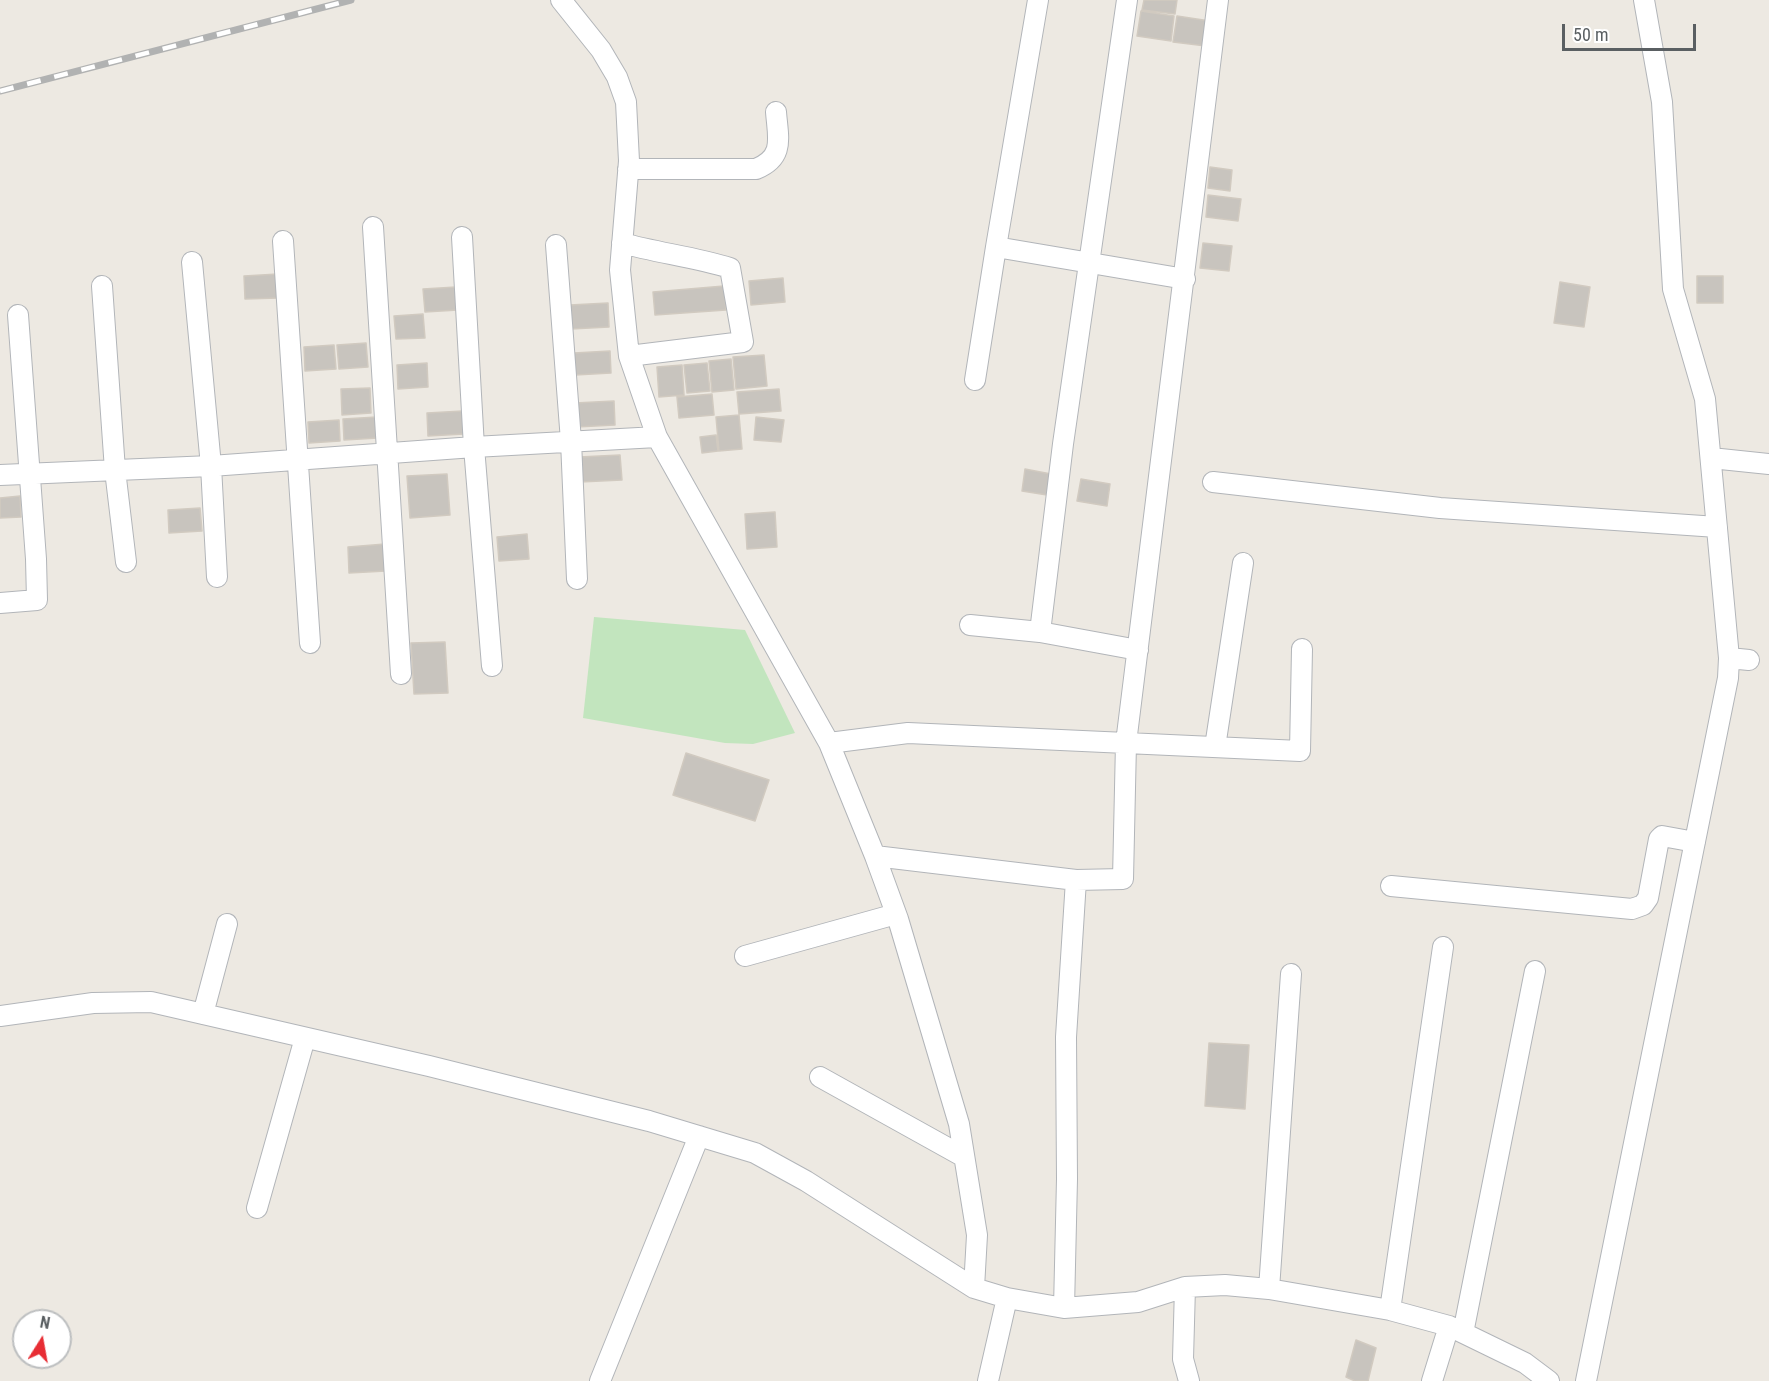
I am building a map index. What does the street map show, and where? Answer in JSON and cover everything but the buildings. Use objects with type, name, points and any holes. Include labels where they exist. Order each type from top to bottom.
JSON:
[{"type":"street","points":[[561,0],[601,50],[617,77],[626,102],[628,169],[620,270],[629,356],[657,437],[829,743],[875,856],[896,914],[959,1124],[977,1235],[974,1288]]},
{"type":"street","points":[[975,380],[1038,0]]},
{"type":"street","points":[[1040,632],[1063,444],[1127,0]]},
{"type":"street","points":[[875,856],[1076,880],[1123,879],[1126,743],[1218,0]]},
{"type":"street","points":[[1586,1381],[1728,678],[1729,658],[1705,399],[1674,289],[1662,102],[1644,0]]},
{"type":"street","points":[[628,169],[756,169],[774,158],[778,145],[776,112]]},
{"type":"street","points":[[373,227],[400,674]]},
{"type":"street","points":[[462,237],[474,447],[492,666]]},
{"type":"street","points":[[283,241],[310,643]]},
{"type":"street","points":[[622,243],[702,259],[730,268],[743,342],[629,356]]},
{"type":"street","points":[[556,244],[571,441],[577,579]]},
{"type":"street","points":[[996,247],[1185,279]]},
{"type":"street","points":[[192,262],[211,466],[217,577]]},
{"type":"street","points":[[102,286],[115,470],[126,562]]},
{"type":"street","points":[[0,603],[37,600],[18,315]]},
{"type":"street","points":[[0,475],[211,466],[474,447],[657,437]]},
{"type":"street","points":[[1711,458],[1769,464]]},
{"type":"street","points":[[1213,482],[1440,508],[1717,527]]},
{"type":"street","points":[[1215,747],[1243,563]]},
{"type":"street","points":[[970,625],[1040,632],[1138,650]]},
{"type":"street","points":[[829,743],[908,733],[1300,751],[1302,649]]},
{"type":"street","points":[[1729,658],[1749,660]]},
{"type":"street","points":[[1391,886],[1632,909],[1643,905],[1648,898],[1659,839],[1662,836],[1695,842]]},
{"type":"street","points":[[1064,1308],[1067,1179],[1066,1037],[1076,880]]},
{"type":"street","points":[[745,956],[896,914]]},
{"type":"street","points":[[203,1014],[227,924]]},
{"type":"street","points":[[1390,1310],[1443,947]]},
{"type":"street","points":[[1432,1381],[1456,1330],[1535,970]]},
{"type":"street","points":[[1269,1289],[1291,974]]},
{"type":"street","points":[[0,1016],[93,1003],[151,1002],[440,1069],[649,1121],[755,1153],[806,1181],[974,1288],[1007,1298],[1064,1308],[1138,1302],[1185,1287],[1225,1285],[1269,1289],[1390,1310],[1456,1330],[1522,1372],[1549,1381]]},
{"type":"street","points":[[257,1208],[305,1038]]},
{"type":"street","points":[[820,1077],[964,1157]]},
{"type":"street","points":[[600,1381],[699,1136]]},
{"type":"street","points":[[1185,1287],[1183,1359],[1189,1381]]},
{"type":"street","points":[[988,1381],[1007,1298]]},
{"type":"green space","points":[[594,617],[745,630],[795,733],[753,744],[725,743],[583,718]]},
{"type":"railway","points":[[0,91],[351,0]]}]
